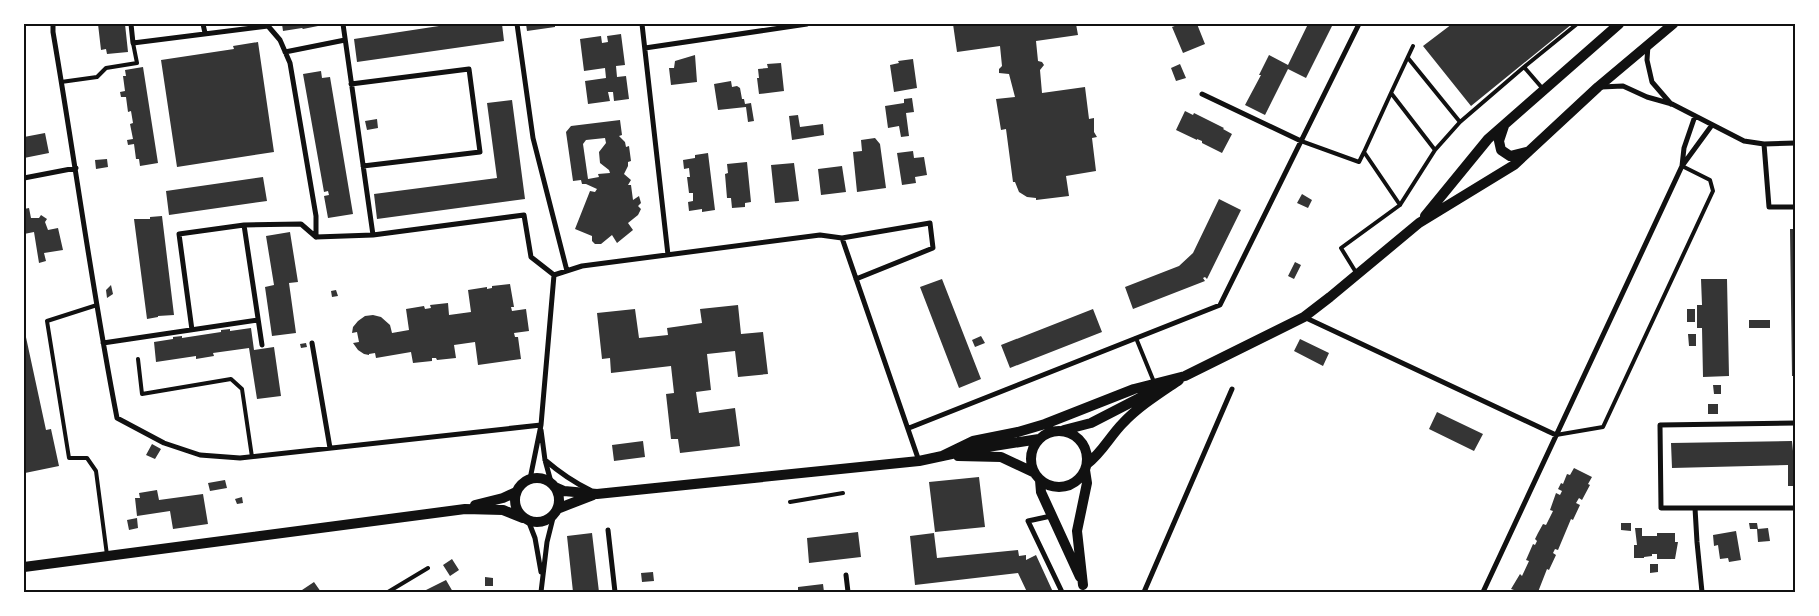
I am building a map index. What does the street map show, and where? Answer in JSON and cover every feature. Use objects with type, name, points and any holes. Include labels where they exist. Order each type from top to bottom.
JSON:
[{"type":"main road","points":[[1419,223],[1488,139],[1505,122],[1619,24]]},
{"type":"main road","points":[[1060,431],[1091,423],[1137,398],[1304,317],[1419,223],[1514,165],[1598,87],[1673,24]]},
{"type":"main road","points":[[1505,122],[1498,141],[1501,150],[1510,156],[1527,151]]},
{"type":"main road","points":[[942,456],[973,441],[1018,432],[1045,424],[1134,389],[1185,376]]},
{"type":"main road","points":[[942,456],[1001,457],[1037,476],[1047,485],[1065,487],[1073,484],[1080,478],[1086,467],[1122,423],[1140,407],[1185,376]]},
{"type":"main road","points":[[526,519],[519,513],[515,503],[516,492],[530,478],[537,478],[553,484],[564,491],[597,494],[920,461],[974,449],[1039,438],[1053,431],[1060,431],[1070,433],[1078,438],[1084,446],[1087,455],[1087,483],[1078,531],[1083,585],[1041,492],[1031,463],[1031,454],[1039,438]]},
{"type":"main road","points":[[553,484],[559,498],[556,512]]},
{"type":"main road","points":[[465,509],[476,504],[503,498],[516,492]]},
{"type":"main road","points":[[24,567],[465,509],[503,510],[534,522],[545,521],[556,512],[597,494]]},
{"type":"street","points":[[53,24],[52,32],[117,418],[164,443],[200,455],[240,458],[541,424]]},
{"type":"street","points":[[131,24],[133,43],[268,26],[280,40],[290,63],[316,216],[316,237]]},
{"type":"street","points":[[204,24],[205,34]]},
{"type":"street","points":[[343,24],[373,235]]},
{"type":"street","points":[[517,24],[533,138],[567,271]]},
{"type":"street","points":[[642,24],[668,256]]},
{"type":"street","points":[[644,48],[807,24]]},
{"type":"street","points":[[909,428],[1220,305],[1359,24]]},
{"type":"street","points":[[285,52],[345,40]]},
{"type":"street","points":[[1648,45],[1647,60],[1652,82],[1672,104]]},
{"type":"street","points":[[351,84],[469,69],[480,152],[363,166]]},
{"type":"street","points":[[1598,87],[1623,86],[1647,97],[1672,104],[1744,141],[1764,144],[1795,143]]},
{"type":"street","points":[[1202,94],[1301,141]]},
{"type":"street","points":[[1682,166],[1684,148],[1695,116]]},
{"type":"street","points":[[1483,592],[1682,166],[1712,124]]},
{"type":"street","points":[[1764,144],[1769,207],[1795,208]]},
{"type":"street","points":[[24,178],[76,168]]},
{"type":"street","points":[[192,330],[179,234],[244,225],[301,224],[316,237],[373,235],[524,215],[531,257],[554,274],[582,266],[820,235],[842,238],[930,223],[932,248],[856,279]]},
{"type":"street","points":[[244,225],[262,345]]},
{"type":"street","points":[[842,238],[920,461]]},
{"type":"street","points":[[530,478],[541,424],[554,274]]},
{"type":"street","points":[[1304,317],[1556,435]]},
{"type":"street","points":[[104,343],[258,320]]},
{"type":"street","points":[[312,343],[330,448]]},
{"type":"street","points":[[1144,592],[1232,390]]},
{"type":"street","points":[[1795,423],[1660,425],[1661,508],[1795,508]]},
{"type":"street","points":[[541,424],[545,460],[553,484]]},
{"type":"street","points":[[545,460],[575,483],[597,494]]},
{"type":"street","points":[[1695,508],[1696,542],[1702,592]]},
{"type":"street","points":[[541,592],[547,542],[556,512]]},
{"type":"street","points":[[1052,516],[1028,521],[1062,592]]},
{"type":"street","points":[[526,519],[535,538],[542,577]]},
{"type":"street","points":[[608,530],[614,592]]},
{"type":"street","points":[[846,576],[848,592]]},
{"type":"lane","points":[[1357,274],[1341,248],[1400,204],[1435,150],[1460,122],[1577,24]]},
{"type":"lane","points":[[61,82],[96,77],[106,68],[137,62],[133,43]]},
{"type":"lane","points":[[1301,141],[1359,162],[1413,46]]},
{"type":"lane","points":[[1408,58],[1460,122]]},
{"type":"lane","points":[[1524,67],[1543,89]]},
{"type":"lane","points":[[1391,93],[1435,150]]},
{"type":"lane","points":[[1364,152],[1400,204]]},
{"type":"lane","points":[[1556,435],[1603,426],[1612,409],[1713,191],[1710,180],[1682,166]]},
{"type":"lane","points":[[97,305],[47,321],[69,458],[86,458],[96,471],[107,556]]},
{"type":"lane","points":[[1136,338],[1154,384]]},
{"type":"lane","points":[[138,359],[142,394],[231,379],[242,389],[252,457]]},
{"type":"lane","points":[[790,502],[843,493]]},
{"type":"lane","points":[[388,592],[428,568]]},
{"type":"building","points":[[98,24],[125,24],[128,52],[107,54],[106,49],[101,50]]},
{"type":"building","points":[[282,24],[323,24],[323,25],[283,31]]},
{"type":"building","points":[[452,24],[502,24],[504,41],[357,62],[354,39]]},
{"type":"building","points":[[526,24],[555,24],[555,27],[527,31]]},
{"type":"building","points":[[953,24],[1076,24],[1078,35],[1036,41],[1038,61],[1044,65],[1040,70],[1042,93],[1085,87],[1089,119],[1094,118],[1094,132],[1097,137],[1092,138],[1096,171],[1066,176],[1069,196],[1036,200],[1036,198],[1027,197],[1019,192],[1015,182],[1013,182],[1006,129],[1001,130],[996,99],[1015,97],[1009,74],[999,73],[999,69],[1002,66],[1000,46],[957,52]]},
{"type":"building","points":[[1180,24],[1197,24],[1205,44],[1183,53],[1172,27]]},
{"type":"building","points":[[1308,24],[1333,24],[1306,78],[1288,69],[1265,115],[1245,105],[1269,55],[1288,65]]},
{"type":"building","points":[[1452,24],[1572,24],[1471,106],[1423,46]]},
{"type":"building","points":[[621,34],[625,65],[616,66],[617,77],[626,76],[629,99],[614,101],[613,92],[608,92],[610,101],[588,104],[585,81],[606,78],[605,68],[584,71],[580,39],[601,36],[602,43],[608,42],[607,36]]},
{"type":"building","points":[[258,42],[274,152],[177,167],[161,60],[234,49],[233,46]]},
{"type":"building","points":[[695,55],[697,82],[671,85],[669,68],[674,68],[675,61]]},
{"type":"building","points":[[913,59],[917,88],[894,92],[890,65],[899,63],[898,61]]},
{"type":"building","points":[[781,63],[784,91],[759,94],[758,69],[768,68],[767,64]]},
{"type":"building","points":[[1180,64],[1186,78],[1176,81],[1171,68]]},
{"type":"building","points":[[143,67],[158,163],[140,166],[139,159],[136,159],[134,144],[128,145],[127,140],[133,139],[130,124],[133,123],[131,111],[128,112],[126,97],[121,97],[120,92],[125,91],[123,76],[126,76],[125,70]]},
{"type":"building","points":[[321,71],[322,78],[330,77],[353,214],[328,218],[324,196],[329,195],[328,191],[324,192],[303,74]]},
{"type":"building","points":[[731,81],[732,87],[737,86],[740,88],[745,104],[751,103],[754,121],[748,122],[746,107],[718,110],[714,84]]},
{"type":"building","points":[[912,98],[914,112],[906,113],[909,136],[901,137],[899,126],[888,128],[885,106],[904,103],[904,99]]},
{"type":"building","points":[[512,100],[525,199],[377,219],[374,194],[497,178],[487,103]]},
{"type":"building","points":[[1185,111],[1193,115],[1194,113],[1232,134],[1222,153],[1202,143],[1202,141],[1176,130]]},
{"type":"building","points":[[798,115],[800,127],[823,124],[824,135],[792,140],[789,116]]},
{"type":"building","points":[[377,119],[378,128],[367,130],[365,121]]},
{"type":"building","points":[[620,120],[622,135],[619,136],[625,142],[626,147],[629,146],[631,161],[628,162],[624,174],[631,180],[628,185],[631,185],[633,200],[639,196],[641,203],[638,206],[641,209],[638,215],[628,223],[633,230],[617,243],[612,235],[601,244],[595,244],[592,241],[592,236],[575,229],[590,191],[595,192],[597,189],[582,184],[581,180],[573,181],[566,132],[571,126]],"holes":[[[605,138],[606,143],[599,152],[600,163],[610,173],[598,174],[599,177],[588,179],[583,144],[586,140]]]},
{"type":"building","points":[[45,133],[49,153],[24,158],[24,137]]},
{"type":"building","points":[[875,138],[880,144],[886,188],[857,192],[853,152],[862,151],[861,140]]},
{"type":"building","points":[[913,151],[914,158],[924,157],[927,175],[915,177],[916,183],[902,185],[897,153]]},
{"type":"building","points":[[708,153],[715,210],[689,211],[688,202],[693,201],[693,193],[689,193],[687,177],[690,177],[689,168],[684,169],[683,160],[695,158],[695,155]]},
{"type":"building","points":[[107,159],[108,167],[96,169],[95,160]]},
{"type":"building","points":[[747,162],[751,202],[745,203],[745,207],[732,208],[731,198],[727,198],[725,174],[728,173],[727,164]]},
{"type":"building","points":[[794,163],[799,201],[775,203],[771,165]]},
{"type":"building","points":[[842,166],[846,192],[821,195],[818,169]]},
{"type":"building","points":[[263,177],[267,201],[169,215],[166,191]]},
{"type":"building","points":[[1302,194],[1312,200],[1308,208],[1297,203]]},
{"type":"building","points":[[1219,199],[1241,210],[1207,279],[1205,277],[1203,278],[1205,281],[1133,309],[1125,287],[1179,266],[1193,253]]},
{"type":"building","points":[[29,208],[31,218],[39,218],[41,215],[47,219],[45,222],[48,230],[58,228],[63,250],[44,253],[46,261],[39,263],[34,232],[24,234],[24,209]]},
{"type":"building","points":[[162,216],[174,315],[147,319],[134,219],[150,219],[150,217]]},
{"type":"building","points":[[1790,229],[1795,229],[1795,376],[1792,376]]},
{"type":"building","points":[[290,232],[298,282],[289,283],[296,333],[272,336],[265,287],[274,285],[266,236]]},
{"type":"building","points":[[1295,262],[1301,265],[1294,279],[1288,276]]},
{"type":"building","points":[[942,279],[981,379],[959,388],[920,287]]},
{"type":"building","points":[[1701,279],[1727,279],[1729,376],[1703,377],[1702,328],[1697,328],[1697,305],[1702,305]]},
{"type":"building","points":[[510,284],[514,307],[511,307],[512,311],[526,309],[529,331],[514,333],[515,337],[518,337],[521,359],[478,365],[475,342],[454,345],[456,358],[437,360],[432,358],[432,361],[413,363],[411,352],[376,358],[375,353],[364,354],[353,343],[359,342],[357,332],[352,333],[353,327],[365,316],[381,317],[390,325],[392,333],[409,330],[406,309],[424,306],[425,309],[431,308],[430,305],[448,303],[449,315],[471,312],[468,290],[487,287],[487,289],[492,288],[492,286]]},
{"type":"building","points":[[111,285],[113,294],[107,298],[106,290]]},
{"type":"building","points":[[336,290],[338,296],[332,297],[331,291]]},
{"type":"building","points":[[738,305],[741,334],[763,332],[768,374],[738,377],[735,351],[707,354],[711,390],[696,392],[699,413],[735,408],[740,446],[680,453],[678,439],[671,439],[666,394],[674,393],[671,366],[611,373],[610,358],[602,359],[597,313],[635,309],[639,338],[668,335],[667,328],[702,323],[700,309]]},
{"type":"building","points":[[1093,309],[1102,332],[1010,368],[1001,345]]},
{"type":"building","points":[[1687,309],[1695,309],[1695,322],[1687,322]]},
{"type":"building","points":[[1749,320],[1770,320],[1770,328],[1749,328]]},
{"type":"building","points":[[24,328],[46,430],[51,429],[59,466],[25,473],[24,469]]},
{"type":"building","points":[[251,328],[254,350],[274,347],[281,396],[257,399],[249,348],[213,353],[214,356],[196,359],[196,356],[156,362],[154,342],[173,339],[173,337],[182,336],[182,338],[221,332],[221,330],[230,329],[230,331]]},
{"type":"building","points":[[1688,334],[1696,334],[1696,346],[1689,346]]},
{"type":"building","points":[[981,336],[985,343],[975,347],[972,340]]},
{"type":"building","points":[[1300,339],[1329,353],[1323,366],[1294,351]]},
{"type":"building","points":[[306,343],[307,347],[301,348],[300,344]]},
{"type":"building","points":[[1713,385],[1721,385],[1721,394],[1714,394]]},
{"type":"building","points":[[1708,404],[1718,404],[1718,414],[1708,414]]},
{"type":"building","points":[[1437,412],[1483,434],[1474,451],[1429,429]]},
{"type":"building","points":[[643,441],[645,457],[614,461],[612,445]]},
{"type":"building","points":[[1792,441],[1795,453],[1795,486],[1788,486],[1788,465],[1672,468],[1671,443]]},
{"type":"building","points":[[152,444],[161,449],[155,459],[146,455]]},
{"type":"building","points":[[1574,468],[1592,477],[1582,500],[1579,498],[1576,503],[1580,505],[1573,520],[1571,519],[1558,550],[1555,549],[1553,553],[1556,555],[1549,570],[1547,569],[1538,592],[1513,592],[1514,590],[1511,589],[1520,574],[1522,576],[1529,561],[1526,560],[1533,544],[1535,545],[1537,541],[1535,539],[1543,524],[1546,525],[1553,511],[1550,510],[1556,493],[1560,495],[1562,491],[1558,489],[1561,483],[1563,484],[1567,474],[1570,475]]},
{"type":"building","points":[[979,477],[985,527],[935,532],[929,482]]},
{"type":"building","points":[[225,480],[227,488],[210,491],[208,483]]},
{"type":"building","points":[[157,490],[159,500],[203,494],[208,524],[173,529],[170,511],[137,516],[135,498],[140,498],[139,493]]},
{"type":"building","points":[[242,497],[243,503],[237,504],[235,499]]},
{"type":"building","points":[[137,518],[138,528],[129,530],[127,520]]},
{"type":"building","points":[[1621,523],[1631,523],[1631,531],[1621,530]]},
{"type":"building","points":[[1749,523],[1757,523],[1758,529],[1768,528],[1770,541],[1758,542],[1757,529],[1750,529]]},
{"type":"building","points":[[1635,528],[1642,528],[1642,536],[1657,536],[1657,533],[1675,533],[1675,542],[1678,542],[1675,559],[1657,559],[1657,554],[1644,558],[1634,558],[1634,545],[1637,545]]},
{"type":"building","points":[[1736,531],[1741,560],[1729,562],[1728,558],[1720,559],[1718,545],[1714,546],[1713,535]]},
{"type":"building","points":[[858,532],[861,557],[809,563],[807,538]]},
{"type":"building","points":[[592,533],[599,592],[573,592],[567,536]]},
{"type":"building","points":[[934,533],[937,558],[1018,550],[1019,556],[1026,555],[1026,560],[1036,555],[1053,592],[1027,592],[1018,573],[915,585],[910,536]]},
{"type":"building","points":[[452,559],[459,570],[450,576],[443,565]]},
{"type":"building","points":[[1650,564],[1658,564],[1658,572],[1650,573]]},
{"type":"building","points":[[653,572],[654,581],[642,582],[641,573]]},
{"type":"building","points":[[485,577],[493,578],[493,586],[485,586]]},
{"type":"building","points":[[446,580],[453,592],[427,592],[426,590]]},
{"type":"building","points":[[314,582],[321,592],[299,592]]},
{"type":"building","points":[[823,584],[824,592],[798,592],[798,587]]}]
